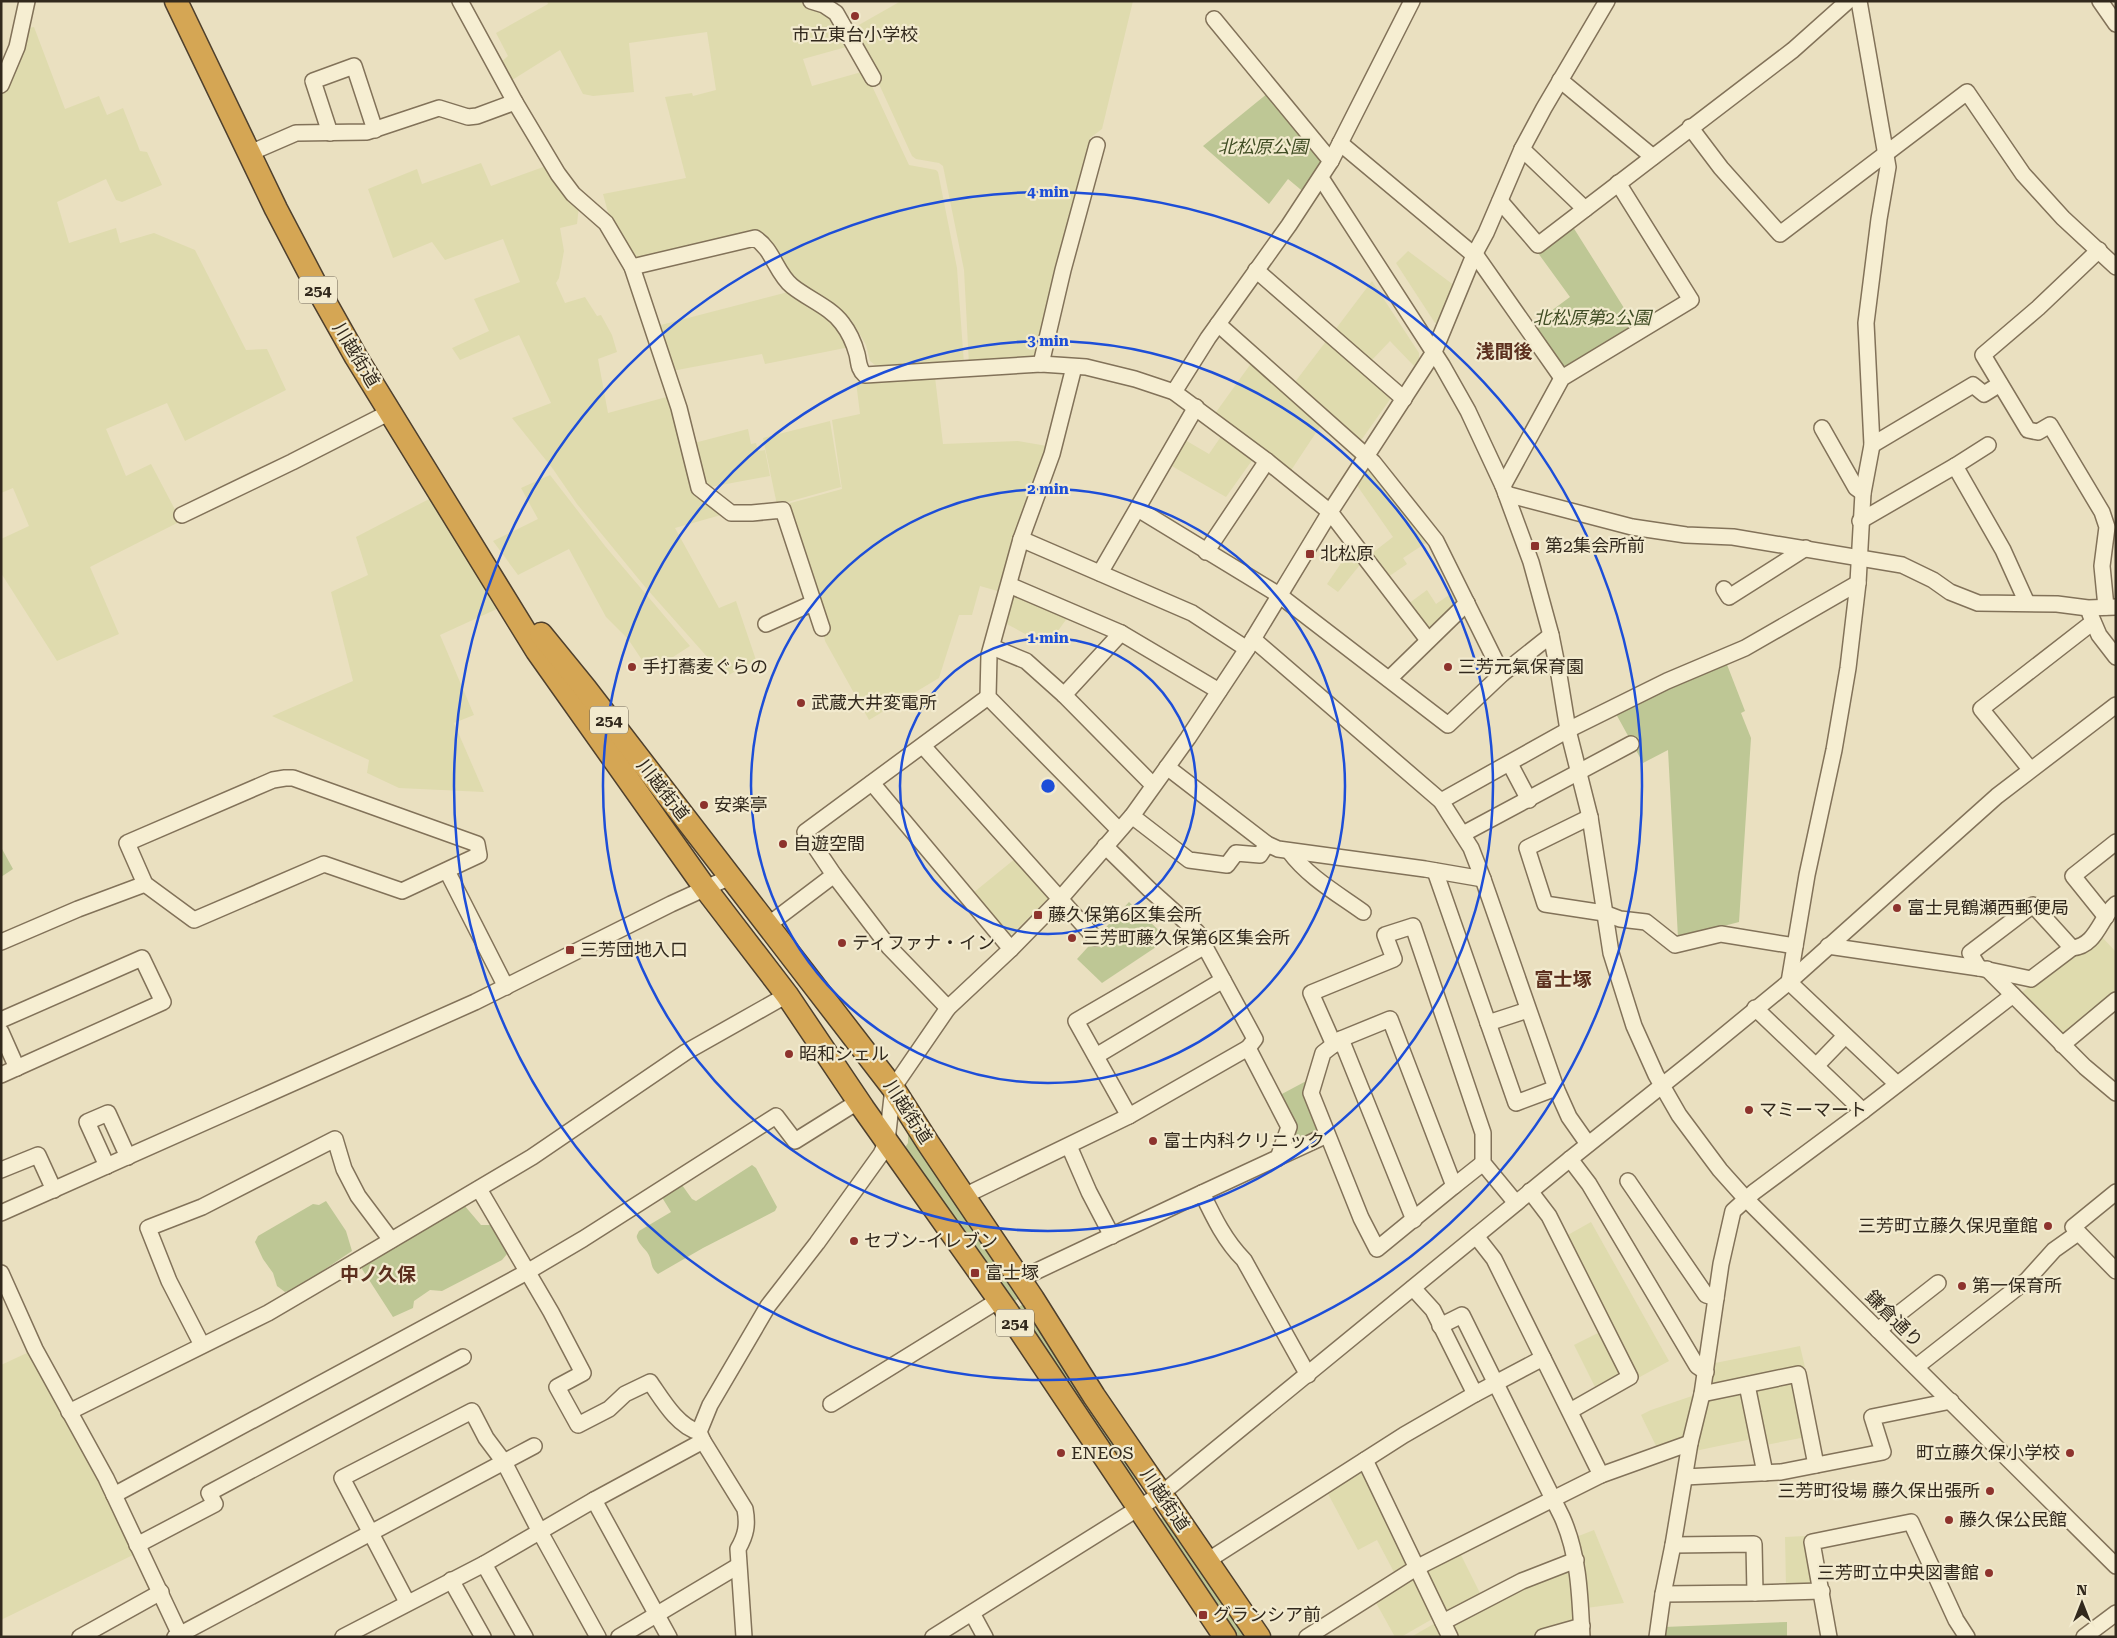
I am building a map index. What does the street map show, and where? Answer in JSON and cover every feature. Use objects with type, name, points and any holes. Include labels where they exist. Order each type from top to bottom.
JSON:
[{"type":"highway","name":"川越街道","points":[[176,1],[276,209],[320,293],[390,412],[536,651],[705,888],[786,995],[858,1101],[999,1300],[1141,1509],[1225,1637]]},
{"type":"highway","name":"川越街道","points":[[485,565],[585,688],[893,1088],[1020,1279],[1094,1396],[1259,1637]]},
{"type":"street","points":[[1,85],[17,47],[27,1]]},
{"type":"street","points":[[460,1],[515,102],[558,174],[573,194],[606,224],[632,267],[679,408],[699,488],[731,513],[783,510],[822,628]]},
{"type":"street","points":[[811,1],[824,5],[836,13],[874,78]]},
{"type":"street","points":[[1174,392],[1218,324],[1321,178],[1412,1]]},
{"type":"street","points":[[701,1437],[702,1422],[710,1405],[768,1306],[817,1243],[881,1154],[886,1140],[893,1088],[948,1008],[1011,949],[1060,899],[1132,816],[1250,644],[1330,512],[1434,352],[1474,254],[1500,201],[1522,149],[1607,1]]},
{"type":"street","points":[[1500,201],[1538,245],[1793,50],[1848,1]]},
{"type":"street","points":[[1789,982],[1807,875],[1834,750],[1848,668],[1858,583],[1863,494],[1872,445],[1866,323],[1878,219],[1888,167],[1859,1]]},
{"type":"street","points":[[2100,1],[2116,24]]},
{"type":"street","points":[[1214,19],[1331,161]]},
{"type":"street","points":[[330,132],[313,82],[354,66],[375,130]]},
{"type":"street","points":[[1560,80],[1653,157]]},
{"type":"street","points":[[1690,127],[1722,168],[1780,234],[1967,92],[2023,174],[2063,218],[2116,267]]},
{"type":"street","points":[[250,153],[296,133],[368,132],[440,108],[468,117],[477,116],[515,102]]},
{"type":"street","points":[[1340,143],[1474,254],[1562,378]]},
{"type":"street","points":[[1041,364],[1097,145]]},
{"type":"street","points":[[1522,149],[1586,209]]},
{"type":"street","name":"鎌倉通り","points":[[1321,178],[1434,352],[1468,410],[1504,490],[1531,562],[1551,635],[1560,675],[1568,730],[1590,817],[1611,953],[1634,1026],[1662,1086],[1699,1143],[1720,1170],[1746,1198],[2116,1566]]},
{"type":"street","points":[[1618,183],[1691,300],[1562,378],[1504,490],[1632,528],[1686,535],[1733,537],[1902,565],[1933,580],[1950,592],[1978,603],[2058,604],[2090,615],[2099,635],[2116,657]]},
{"type":"street","points":[[632,267],[755,238],[766,248],[782,276],[792,286],[841,321],[854,344],[860,370],[865,374],[1041,364],[1086,367],[1135,379],[1174,392],[1267,461],[1330,512],[1428,640]]},
{"type":"street","points":[[2030,769],[1980,709],[2090,615],[2111,607],[2102,566],[2109,509],[2050,425],[2038,432],[2028,430],[1983,355],[2038,308],[2098,250]]},
{"type":"street","points":[[1256,270],[1404,399]]},
{"type":"street","points":[[1218,324],[1366,455],[1436,541],[1502,674]]},
{"type":"street","points":[[1074,367],[1052,454],[1021,538],[989,655],[988,697],[1119,830]]},
{"type":"street","points":[[1872,445],[1973,385],[1984,394],[2000,384]]},
{"type":"street","points":[[1100,572],[1196,407]]},
{"type":"street","points":[[182,515],[390,412]]},
{"type":"street","points":[[1822,428],[1856,488],[1863,494]]},
{"type":"street","points":[[1860,522],[1988,445]]},
{"type":"street","points":[[1206,552],[1267,461]]},
{"type":"street","points":[[1955,466],[2003,550],[2027,603]]},
{"type":"street","points":[[1138,509],[1279,595],[1448,725],[1502,674],[1551,635]]},
{"type":"street","points":[[1021,538],[1192,613],[1250,644],[1441,801],[1472,848],[1556,1088],[1568,1118],[1588,1144]]},
{"type":"street","points":[[1724,589],[1729,597],[1806,548]]},
{"type":"street","points":[[1441,801],[1568,730],[1667,680],[1745,648],[1858,583]]},
{"type":"street","points":[[1009,586],[1121,633],[1219,691]]},
{"type":"street","points":[[766,624],[813,602]]},
{"type":"street","points":[[1388,679],[1467,603]]},
{"type":"street","points":[[1064,694],[1121,633]]},
{"type":"street","points":[[992,647],[1026,661],[1064,694],[1153,785]]},
{"type":"street","points":[[948,1008],[889,947],[834,875],[806,832],[988,697]]},
{"type":"street","points":[[933,1637],[1141,1509],[1161,1494],[1530,1191],[1789,982],[2030,769],[2116,705]]},
{"type":"street","points":[[1464,834],[1631,744]]},
{"type":"street","points":[[923,746],[1095,938]]},
{"type":"street","points":[[1510,764],[1529,800]]},
{"type":"street","points":[[1167,767],[1267,844],[1289,851],[1435,870],[1483,879]]},
{"type":"street","points":[[293,778],[477,844],[478,855],[446,871],[402,891],[324,864],[194,920],[145,884],[127,843],[273,780],[293,778]]},
{"type":"street","points":[[872,783],[1011,949]]},
{"type":"street","points":[[1132,816],[1189,860],[1227,865],[1236,853],[1260,855],[1267,844]]},
{"type":"street","points":[[1590,817],[1527,848],[1544,904],[1604,913],[1620,919],[1646,922],[1675,945],[1721,934],[1795,946]]},
{"type":"street","points":[[2106,917],[2073,876],[2116,842]]},
{"type":"street","points":[[964,1196],[1129,1116],[1248,1048],[1255,1039],[1197,932],[1105,846]]},
{"type":"street","points":[[1289,851],[1308,872],[1363,912]]},
{"type":"street","points":[[1435,870],[1516,1103],[1556,1088]]},
{"type":"street","points":[[446,871],[506,987]]},
{"type":"street","points":[[768,925],[834,875]]},
{"type":"street","points":[[1,1214],[506,987],[730,877]]},
{"type":"street","points":[[1,942],[78,909],[145,884]]},
{"type":"street","points":[[1828,946],[1983,969],[2031,979],[2072,948],[2079,947],[2097,933],[2111,908],[2116,904]]},
{"type":"street","points":[[2072,948],[2033,905],[1970,953],[1983,969],[2013,995],[2062,1045],[2116,1093]]},
{"type":"street","points":[[1414,1220],[1337,1042],[1312,993],[1394,959],[1385,935],[1413,926],[1483,1133],[1483,1163],[1516,1203]]},
{"type":"street","points":[[1129,1116],[1076,1021],[1205,946]]},
{"type":"street","points":[[1,1020],[142,958],[163,1002],[1,1075]]},
{"type":"street","points":[[1096,1056],[1223,980]]},
{"type":"street","points":[[1789,982],[1898,1084]]},
{"type":"street","points":[[69,1412],[268,1312],[478,1189],[561,1138],[686,1052],[786,995]]},
{"type":"street","points":[[1657,1637],[1663,1594],[1686,1477],[1690,1444],[1706,1372],[1721,1264],[1733,1211],[1746,1198],[1863,1111],[2013,995]]},
{"type":"street","points":[[2062,1045],[2114,1005]]},
{"type":"street","points":[[1755,1008],[1863,1111]]},
{"type":"street","points":[[1488,1023],[1528,1010]]},
{"type":"street","points":[[1454,1186],[1390,1019],[1337,1042],[1323,1053],[1311,1093],[1361,1218],[1377,1248],[1483,1163]]},
{"type":"street","points":[[1,1032],[17,1068]]},
{"type":"street","points":[[1816,1066],[1845,1036]]},
{"type":"street","points":[[1248,1048],[1289,1127],[1278,1158]]},
{"type":"street","points":[[114,1495],[583,1240],[776,1116],[795,1141],[858,1101]]},
{"type":"street","points":[[107,1166],[87,1122],[108,1113],[128,1157]]},
{"type":"street","points":[[1020,1279],[1327,1134]]},
{"type":"street","points":[[202,1345],[169,1281],[148,1228],[202,1207],[335,1139],[344,1169],[358,1196],[391,1240]]},
{"type":"street","points":[[1069,1146],[1112,1236]]},
{"type":"street","points":[[1,1170],[38,1154],[54,1190]]},
{"type":"street","points":[[1570,1159],[1589,1184],[1697,1366],[1706,1372]]},
{"type":"street","points":[[1628,1182],[1706,1295],[1716,1298]]},
{"type":"street","points":[[478,1189],[551,1312],[583,1373],[558,1387],[578,1425],[609,1409],[625,1394],[650,1382],[673,1413],[701,1437],[745,1509],[748,1522],[745,1538],[738,1549],[744,1637]]},
{"type":"street","points":[[1530,1191],[1549,1216],[1630,1377],[1570,1411]]},
{"type":"street","points":[[2116,1192],[2073,1226],[2116,1270]]},
{"type":"street","points":[[1202,1193],[1232,1248],[1244,1260],[1308,1375]]},
{"type":"street","points":[[1916,1367],[2027,1280],[2054,1250],[2078,1233]]},
{"type":"street","points":[[1476,1236],[1494,1259],[1601,1475]]},
{"type":"street","points":[[1,1273],[35,1349],[114,1495],[161,1592],[179,1636],[534,1446]]},
{"type":"street","points":[[1878,1330],[1938,1283]]},
{"type":"street","points":[[1413,1288],[1433,1310],[1474,1394]]},
{"type":"street","points":[[831,1404],[999,1300]]},
{"type":"street","points":[[1440,1326],[1462,1315],[1571,1536],[1581,1596],[1582,1631],[1543,1637]]},
{"type":"street","points":[[137,1545],[215,1504],[209,1493],[463,1357]]},
{"type":"street","points":[[1207,1561],[1365,1460],[1474,1394],[1496,1385],[1543,1358]]},
{"type":"street","points":[[1702,1394],[1798,1374],[1816,1465]]},
{"type":"street","points":[[1747,1385],[1765,1473]]},
{"type":"street","points":[[1686,1477],[1765,1473],[1882,1452],[1872,1417],[1951,1402]]},
{"type":"street","points":[[407,1602],[342,1478],[472,1411],[486,1438],[504,1462],[598,1637]]},
{"type":"street","points":[[343,1637],[407,1602],[484,1564],[701,1437]]},
{"type":"street","points":[[1306,1637],[1416,1568],[1553,1499],[1601,1475],[1690,1444]]},
{"type":"street","points":[[1365,1460],[1450,1637]]},
{"type":"street","points":[[594,1500],[668,1637]]},
{"type":"street","points":[[1829,1637],[1812,1542],[1910,1522],[1956,1620],[1967,1637]]},
{"type":"street","points":[[1673,1545],[1754,1544],[1754,1593]]},
{"type":"street","points":[[1443,1622],[1522,1581],[1576,1560]]},
{"type":"street","points":[[484,1564],[525,1637]]},
{"type":"street","points":[[618,1637],[738,1566]]},
{"type":"street","points":[[451,1580],[483,1637]]},
{"type":"street","points":[[1663,1594],[1822,1591]]},
{"type":"street","points":[[80,1637],[161,1592]]},
{"type":"street","points":[[972,1613],[985,1637]]},
{"type":"street","points":[[2084,1637],[2116,1613]]},
{"type":"shaded area","points":[[547,1],[801,1],[832,14],[850,46],[803,59],[812,86],[865,71],[909,165],[938,172],[957,268],[964,364],[875,365],[870,361],[866,345],[852,321],[835,306],[793,281],[759,234],[638,262],[610,220],[603,194],[686,178],[665,97],[692,93],[693,96],[716,90],[707,32],[629,43],[634,92],[593,96],[583,94],[560,50],[509,82],[499,64],[508,56],[496,33],[548,4]]},
{"type":"shaded area","points":[[901,1],[1133,1],[1102,129],[1090,138],[1033,361],[969,365],[964,270],[943,166],[939,163],[916,159],[912,156],[873,71],[850,30]]},
{"type":"shaded area","points":[[34,27],[65,109],[99,96],[107,115],[123,108],[140,151],[147,152],[162,185],[122,202],[116,200],[106,179],[57,202],[69,243],[116,228],[120,243],[154,233],[195,250],[246,350],[267,349],[286,390],[185,441],[167,403],[106,429],[126,476],[151,464],[181,521],[90,567],[119,634],[57,661],[1,573],[1,539],[29,526],[13,488],[1,493],[1,96],[16,65],[24,29]]},
{"type":"shaded area","points":[[481,163],[491,186],[546,166],[579,206],[577,224],[560,228],[564,251],[559,278],[556,283],[565,303],[585,297],[597,316],[601,315],[612,335],[617,352],[598,359],[608,413],[670,396],[696,491],[721,515],[675,528],[719,608],[736,601],[756,660],[725,677],[646,588],[577,504],[553,469],[512,418],[551,403],[519,335],[460,360],[452,348],[489,331],[474,299],[520,282],[503,239],[445,260],[432,242],[393,258],[368,189],[417,169],[422,184]]},
{"type":"shaded area","points":[[1408,251],[1455,286],[1440,321],[1435,323],[1396,263]]},
{"type":"shaded area","points":[[1372,281],[1419,353],[1419,359],[1414,366],[1390,341],[1370,362],[1335,330]]},
{"type":"shaded area","points":[[792,291],[834,321],[850,347],[765,364],[762,354],[672,371],[657,326]]},
{"type":"shaded area","points":[[1327,340],[1391,398],[1362,439],[1358,439],[1295,382]]},
{"type":"shaded area","points":[[1252,362],[1323,422],[1290,472],[1214,415]]},
{"type":"shaded area","points":[[935,377],[943,444],[1018,441],[1047,446],[1001,592],[980,586],[972,615],[959,615],[939,678],[869,720],[825,641],[819,609],[787,504],[842,489],[832,420],[860,414],[856,382]]},
{"type":"shaded area","points":[[830,421],[841,487],[777,505],[763,438]]},
{"type":"shaded area","points":[[748,429],[751,444],[756,443],[758,451],[765,450],[770,476],[705,488],[694,443]]},
{"type":"shaded area","points":[[1222,435],[1253,459],[1226,497],[1170,465],[1185,440],[1209,454]]},
{"type":"shaded area","points":[[1364,469],[1370,469],[1429,541],[1403,558],[1407,564],[1388,577],[1371,554],[1393,537],[1356,484]]},
{"type":"shaded area","points":[[550,475],[605,546],[690,646],[650,672],[628,639],[606,617],[569,549],[518,575],[493,541],[538,519],[521,488]]},
{"type":"shaded area","points":[[431,498],[499,608],[440,635],[474,715],[454,723],[484,792],[399,788],[367,773],[369,760],[272,716],[353,681],[331,592],[368,575],[356,537]]},
{"type":"shaded area","points":[[1352,547],[1363,561],[1338,592],[1327,584]]},
{"type":"shaded area","points":[[1427,590],[1436,604],[1455,591],[1460,601],[1459,606],[1428,630],[1408,604]]},
{"type":"shaded area","points":[[1017,595],[1068,617],[1047,646],[1005,623],[1011,597]]},
{"type":"shaded area","points":[[1016,858],[1048,893],[1048,899],[1012,934],[1008,934],[973,893]]},
{"type":"shaded area","points":[[2102,937],[2116,952],[2116,992],[2065,1033],[2059,1034],[2022,999],[2022,992],[2071,955]]},
{"type":"shaded area","points":[[1591,1222],[1669,1361],[1638,1378],[1566,1236]]},
{"type":"shaded area","points":[[1600,1332],[1620,1372],[1619,1378],[1596,1389],[1574,1345]]},
{"type":"shaded area","points":[[1800,1346],[1805,1367],[1715,1386],[1710,1381],[1715,1363]]},
{"type":"shaded area","points":[[29,1352],[113,1506],[135,1554],[1,1620],[1,1365]]},
{"type":"shaded area","points":[[1792,1381],[1806,1437],[1766,1445],[1755,1393],[1758,1389]]},
{"type":"shaded area","points":[[1740,1392],[1743,1395],[1752,1439],[1695,1451],[1706,1403],[1710,1399]]},
{"type":"shaded area","points":[[1692,1396],[1694,1401],[1684,1439],[1657,1448],[1641,1415]]},
{"type":"shaded area","points":[[1360,1469],[1364,1471],[1407,1562],[1407,1567],[1395,1574],[1377,1540],[1358,1550],[1326,1490]]},
{"type":"shaded area","points":[[1594,1530],[1624,1603],[1586,1608],[1576,1537]]},
{"type":"shaded area","points":[[1805,1536],[1815,1583],[1811,1588],[1786,1588],[1785,1537]]},
{"type":"shaded area","points":[[1460,1553],[1481,1595],[1449,1612],[1444,1610],[1426,1574],[1428,1569]]},
{"type":"shaded area","points":[[1567,1570],[1573,1573],[1574,1622],[1530,1637],[1456,1637],[1452,1627],[1453,1622],[1529,1584]]},
{"type":"shaded area","points":[[1411,1578],[1416,1580],[1434,1618],[1401,1637],[1395,1637],[1375,1601]]},
{"type":"shaded area","points":[[1437,1622],[1443,1637],[1411,1637]]},
{"type":"green space","name":"北松原公園","points":[[1268,93],[1323,157],[1323,166],[1306,194],[1288,179],[1269,204],[1203,146]]},
{"type":"green space","name":"北松原第2公園","points":[[1573,227],[1636,327],[1567,368],[1562,367],[1532,325],[1570,297],[1538,253]]},
{"type":"green space","points":[[1726,662],[1745,711],[1741,713],[1751,738],[1739,922],[1678,938],[1668,750],[1643,763],[1615,712]]},
{"type":"green space","points":[[1,847],[13,869],[1,877]]},
{"type":"green space","points":[[1129,902],[1168,939],[1102,983],[1077,959]]},
{"type":"green space","points":[[1310,1079],[1321,1129],[1319,1134],[1295,1145],[1290,1140],[1280,1095]]},
{"type":"green space","points":[[908,1129],[1024,1295],[1009,1305],[902,1152],[908,1143]]},
{"type":"green space","points":[[752,1165],[756,1168],[777,1207],[775,1211],[703,1248],[658,1274],[653,1269],[649,1255],[639,1242],[637,1236],[639,1231],[671,1212],[663,1196],[682,1185],[692,1199],[696,1201]]},
{"type":"green space","points":[[326,1201],[346,1231],[352,1251],[297,1288],[285,1292],[277,1286],[273,1273],[263,1259],[255,1242],[258,1236],[313,1204],[319,1205]]},
{"type":"green space","points":[[464,1205],[481,1225],[491,1225],[507,1254],[502,1260],[442,1291],[430,1290],[414,1301],[413,1308],[393,1317],[362,1269],[363,1264]]},
{"type":"green space","points":[[1028,1301],[1140,1476],[1131,1483],[1014,1310]]},
{"type":"green space","points":[[1170,1513],[1252,1637],[1231,1637],[1156,1522]]},
{"type":"green space","points":[[1787,1622],[1787,1637],[1663,1637],[1664,1627]]},
{"type":"place","name":"市立東台小学校","points":[[855,16]]},
{"type":"place","name":"第2集会所前","points":[[1535,546]]},
{"type":"place","name":"北松原","points":[[1310,554]]},
{"type":"place","name":"手打蕎麦ぐらの","points":[[632,667]]},
{"type":"place","name":"三芳元氣保育園","points":[[1448,667]]},
{"type":"place","name":"武蔵大井変電所","points":[[801,703]]},
{"type":"place","name":"安楽亭","points":[[704,805]]},
{"type":"place","name":"自遊空間","points":[[783,844]]},
{"type":"place","name":"富士見鶴瀬西郵便局","points":[[1897,908]]},
{"type":"place","name":"藤久保第6区集会所","points":[[1038,915]]},
{"type":"place","name":"三芳町藤久保第6区集会所","points":[[1072,938]]},
{"type":"place","name":"ティファナ・イン","points":[[842,943]]},
{"type":"place","name":"三芳団地入口","points":[[570,950]]},
{"type":"place","name":"昭和シェル","points":[[789,1054]]},
{"type":"place","name":"マミーマート","points":[[1749,1110]]},
{"type":"place","name":"富士内科クリニック","points":[[1153,1141]]},
{"type":"place","name":"三芳町立藤久保児童館","points":[[2048,1226]]},
{"type":"place","name":"セブン-イレブン","points":[[854,1241]]},
{"type":"place","name":"富士塚","points":[[975,1273]]},
{"type":"place","name":"第一保育所","points":[[1962,1286]]},
{"type":"place","name":"ENEOS","points":[[1061,1453]]},
{"type":"place","name":"町立藤久保小学校","points":[[2070,1453]]},
{"type":"place","name":"三芳町役場 藤久保出張所","points":[[1990,1491]]},
{"type":"place","name":"藤久保公民館","points":[[1949,1520]]},
{"type":"place","name":"三芳町立中央図書館","points":[[1989,1573]]},
{"type":"place","name":"グランシア前","points":[[1203,1615]]},
{"type":"district","name":"浅間後","points":[[1504,351]]},
{"type":"district","name":"富士塚","points":[[1563,979]]},
{"type":"district","name":"中ノ久保","points":[[378,1274]]}]
